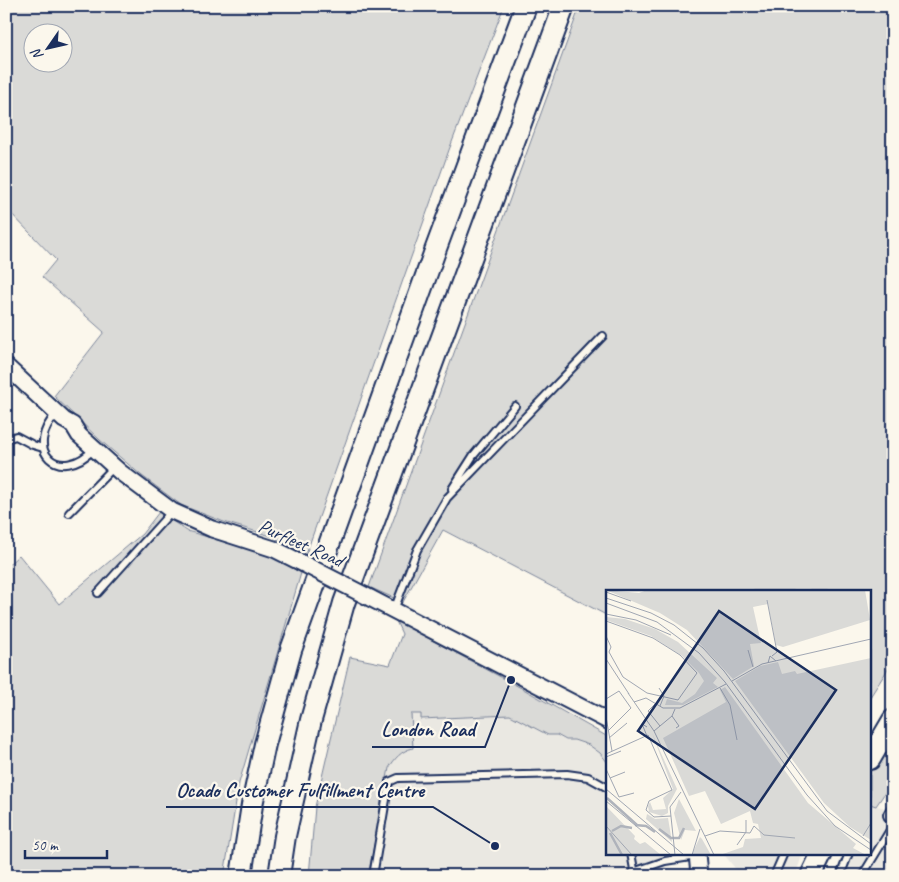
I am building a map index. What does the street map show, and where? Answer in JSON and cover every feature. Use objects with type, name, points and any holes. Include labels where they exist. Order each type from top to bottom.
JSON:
[{"type":"main road","points":[[241,876],[252,805],[265,744],[291,650],[435,250],[526,6]]},
{"type":"main road","points":[[279,876],[285,836],[311,720],[344,603],[564,6]]},
{"type":"main road","points":[[872,756],[893,720]]},
{"type":"main road","points":[[285,836],[292,865],[290,876]]},
{"type":"main road","points":[[811,876],[822,854]]},
{"type":"street","name":"Purfleet Road","points":[[6,366],[57,414],[73,425],[79,435],[114,467],[172,511],[212,529],[274,549],[606,720]]},
{"type":"street","points":[[893,810],[890,815],[893,817]]},
{"type":"street","points":[[698,854],[699,876]]},
{"type":"lane","points":[[447,498],[602,336]]},
{"type":"lane","points":[[394,610],[417,550],[447,498],[474,456],[515,406]]},
{"type":"lane","points":[[43,448],[43,433],[50,420],[57,414]]},
{"type":"lane","points":[[6,439],[16,436],[43,448],[52,460],[65,465],[83,459],[94,449]]},
{"type":"lane","points":[[69,513],[114,467]]},
{"type":"lane","points":[[98,593],[172,511]]},
{"type":"lane","points":[[373,876],[389,782],[398,778],[567,774],[588,777],[606,787]]},
{"type":"lane","points":[[862,876],[893,825]]},
{"type":"lane","points":[[631,854],[633,874],[665,861],[698,854]]},
{"type":"lane","points":[[774,876],[784,854]]},
{"type":"lane","points":[[840,876],[848,854]]},
{"type":"shaded area","points":[[6,6],[504,6],[449,150],[306,554],[271,536],[224,522],[181,505],[142,476],[100,440],[54,396],[104,332],[42,277],[56,260],[6,208]]},
{"type":"shaded area","points":[[580,6],[893,6],[893,661],[872,694],[872,590],[606,590],[606,615],[443,530],[403,602],[369,587]]},
{"type":"shaded area","points":[[159,512],[187,531],[269,555],[301,573],[239,783],[224,876],[6,876],[6,567],[19,555],[59,604],[142,534]]},
{"type":"shaded area","points":[[396,621],[606,736],[606,760],[589,745],[574,740],[566,740],[557,735],[548,735],[510,715],[421,719],[421,714],[411,714],[413,748],[399,755],[389,768],[368,876],[309,876],[315,807],[350,657],[390,665],[402,634]]},
{"type":"shaded area","points":[[411,714],[421,714],[422,719],[510,715],[548,735],[557,735],[566,740],[574,740],[589,745],[606,760],[606,854],[664,854],[667,876],[368,876],[389,768],[400,753],[412,748]]},
{"type":"shaded area","points":[[893,737],[893,781],[876,806],[872,805],[872,769]]},
{"type":"shaded area","points":[[872,805],[893,810],[893,876],[836,876],[844,854],[872,854]]},
{"type":"shaded area","points":[[724,854],[803,854],[795,876],[741,876]]},
{"type":"place","name":"London Road","points":[[511,680]]},
{"type":"place","name":"Ocado Customer Fulfillment Centre","points":[[495,846]]}]
